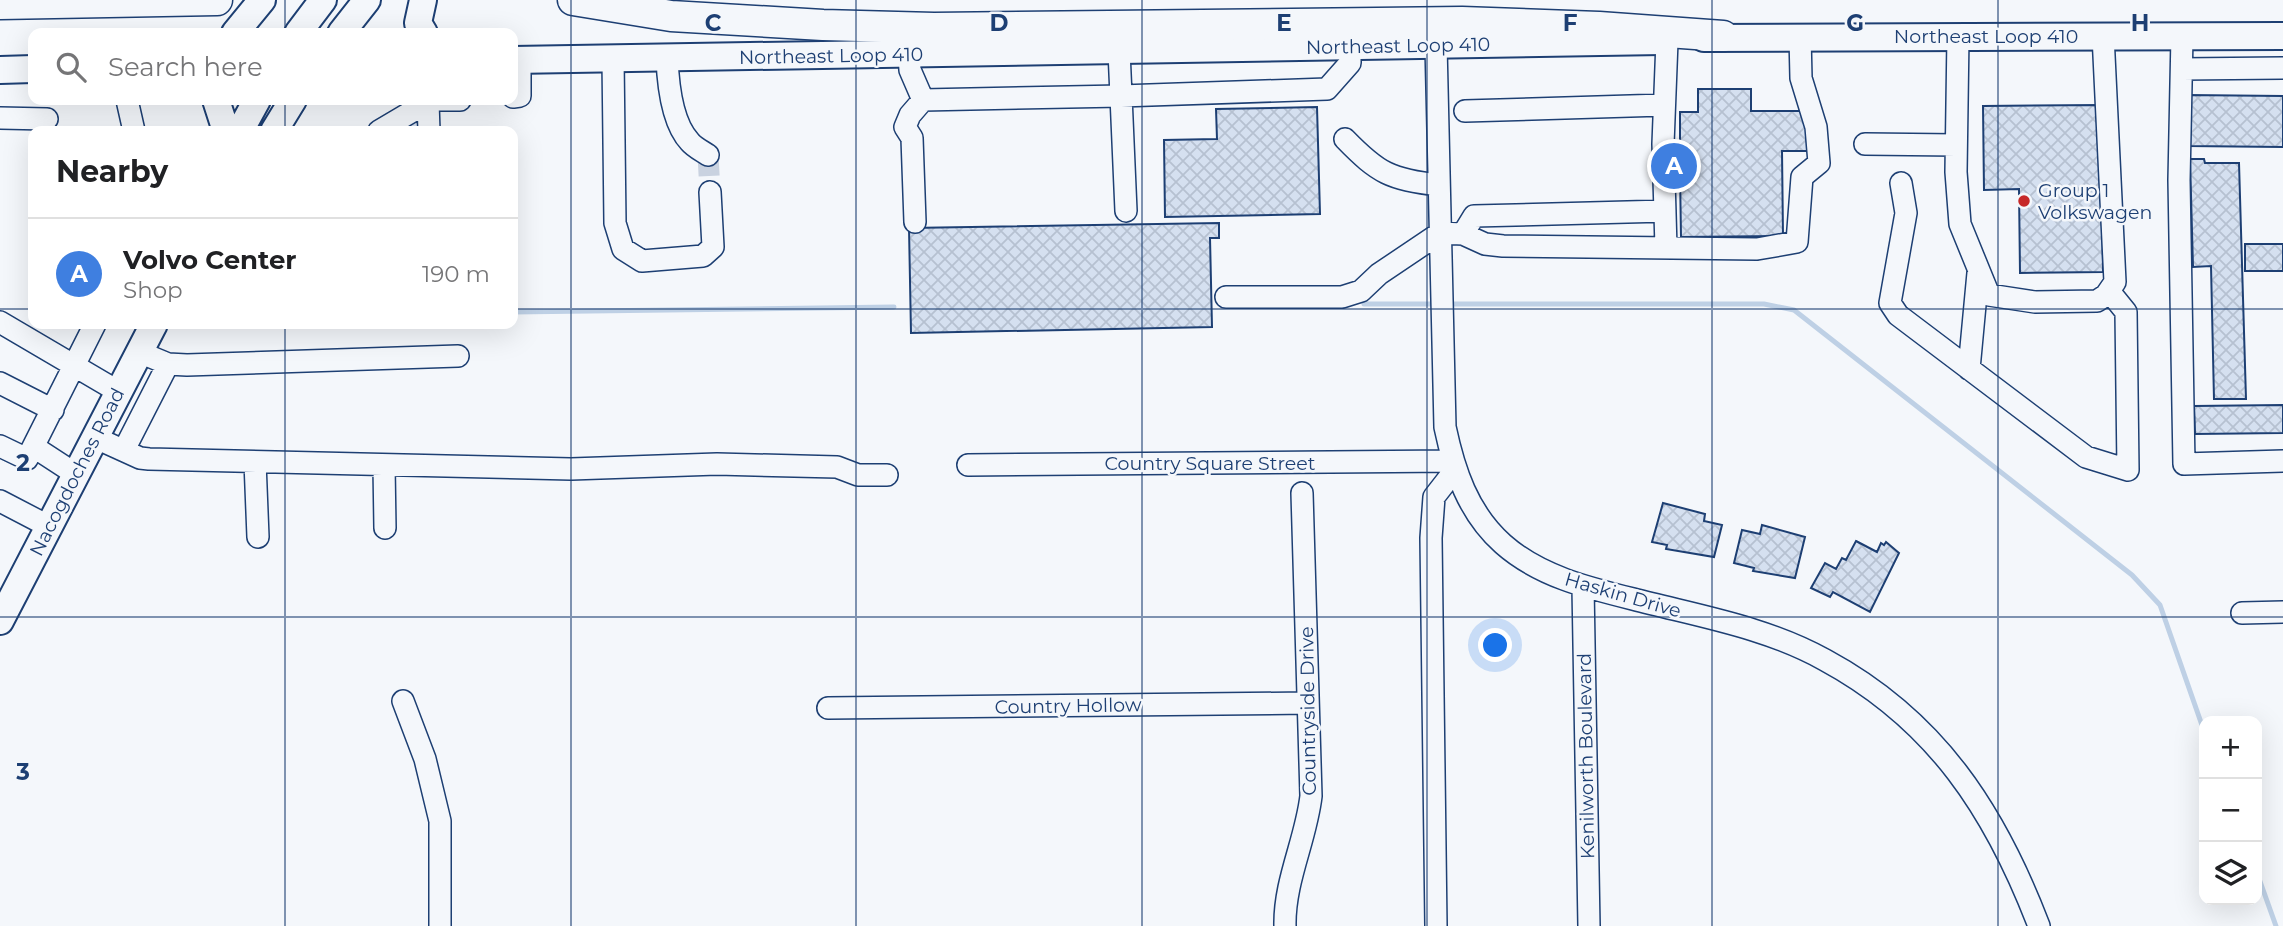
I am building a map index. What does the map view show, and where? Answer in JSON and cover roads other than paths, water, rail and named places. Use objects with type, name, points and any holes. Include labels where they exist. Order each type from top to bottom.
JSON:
[{"type":"highway","points":[[0,4],[217,0]]},
{"type":"highway","points":[[573,0],[671,16],[823,25],[934,28],[1462,22],[1599,27],[1723,36]]},
{"type":"main road","points":[[239,28],[262,0]]},
{"type":"main road","points":[[302,28],[323,0]]},
{"type":"main road","points":[[345,28],[367,0]]},
{"type":"main road","points":[[421,28],[418,23],[423,0]]},
{"type":"main road","name":"Northeast Loop 410","points":[[518,60],[1621,44],[1723,36],[2283,36]]},
{"type":"main road","points":[[0,70],[28,69]]},
{"type":"main road","points":[[218,105],[224,126]]},
{"type":"main road","points":[[243,126],[254,105]]},
{"type":"main road","points":[[277,126],[290,105]]},
{"type":"main road","name":"Nacogdoches Road","points":[[0,621],[151,329]]},
{"type":"street","points":[[1226,297],[1342,297],[1361,291],[1378,274],[1440,233],[1463,234],[1485,244],[1503,246],[1789,246],[1797,242],[1802,177],[1819,163],[1816,127],[1801,78],[1800,36]]},
{"type":"street","points":[[1958,36],[1956,145],[1960,224],[1989,295],[2035,302],[2097,300],[2109,291],[2115,282],[2116,258],[2103,36]]},
{"type":"street","points":[[2182,36],[2179,180],[2184,464],[2283,461]]},
{"type":"street","points":[[1666,248],[1663,105],[1668,41]]},
{"type":"street","name":"Haskin Drive","points":[[1436,45],[1445,427],[1454,466],[1470,503],[1501,542],[1537,567],[1583,587],[1769,633],[1823,659],[1896,706],[1930,737],[1984,808],[2019,876],[2039,926]]},
{"type":"street","points":[[915,222],[912,138],[905,127],[910,115],[923,100],[1327,89],[1350,62],[1350,47]]},
{"type":"street","points":[[1119,51],[1126,211]]},
{"type":"street","points":[[909,54],[910,70],[923,100]]},
{"type":"street","points":[[667,58],[668,78],[679,125],[690,143],[708,155]]},
{"type":"street","points":[[613,59],[615,223],[623,249],[642,261],[703,256],[713,247],[710,192]]},
{"type":"street","points":[[2182,69],[2283,68]]},
{"type":"street","points":[[518,78],[518,96]]},
{"type":"street","points":[[128,105],[133,126]]},
{"type":"street","points":[[387,126],[421,105]]},
{"type":"street","points":[[428,105],[429,126]]},
{"type":"street","points":[[1465,111],[1663,105]]},
{"type":"street","points":[[0,118],[47,119]]},
{"type":"street","points":[[1345,139],[1365,159],[1401,181],[1439,185]]},
{"type":"street","points":[[1865,144],[1956,145]]},
{"type":"street","points":[[1901,183],[1906,213],[1890,303],[1898,315],[2086,457],[2128,470],[2126,312],[2109,291]]},
{"type":"street","points":[[1463,234],[1474,216],[1665,211]]},
{"type":"street","points":[[1969,369],[1978,272]]},
{"type":"street","points":[[0,322],[119,392]]},
{"type":"street","points":[[0,446],[27,459],[92,329]]},
{"type":"street","points":[[139,352],[168,364],[458,356]]},
{"type":"street","points":[[124,450],[168,364]]},
{"type":"street","points":[[0,383],[53,410]]},
{"type":"street","points":[[96,438],[141,458],[571,469],[717,464],[837,467],[858,475],[887,475]]},
{"type":"street","points":[[34,447],[76,475]]},
{"type":"street","points":[[255,462],[258,537]]},
{"type":"street","name":"Country Square Street","points":[[968,465],[1454,466]]},
{"type":"street","points":[[384,466],[385,528]]},
{"type":"street","points":[[1437,926],[1431,538],[1434,497],[1454,466]]},
{"type":"street","name":"Countryside Drive","points":[[1285,926],[1289,886],[1309,816],[1302,493]]},
{"type":"street","points":[[0,502],[50,527]]},
{"type":"street","name":"Kenilworth Boulevard","points":[[1583,587],[1589,926]]},
{"type":"street","points":[[2242,613],[2283,612]]},
{"type":"street","points":[[404,701],[425,759],[440,821],[440,926]]},
{"type":"street","name":"Country Hollow","points":[[828,708],[1308,703]]},
{"type":"waterway","points":[[1364,304],[1438,304]]},
{"type":"waterway","points":[[1448,304],[1764,304],[1794,310],[2132,575],[2160,605],[2199,717]]},
{"type":"waterway","points":[[518,312],[894,307]]},
{"type":"waterway","points":[[2262,887],[2276,926]]},
{"type":"tunnel","points":[[708,155],[710,192]]},
{"type":"place","name":"Volvo Center","points":[[1674,166]]},
{"type":"place","name":"Group 1 Volkswagen","points":[[2024,201]]}]
